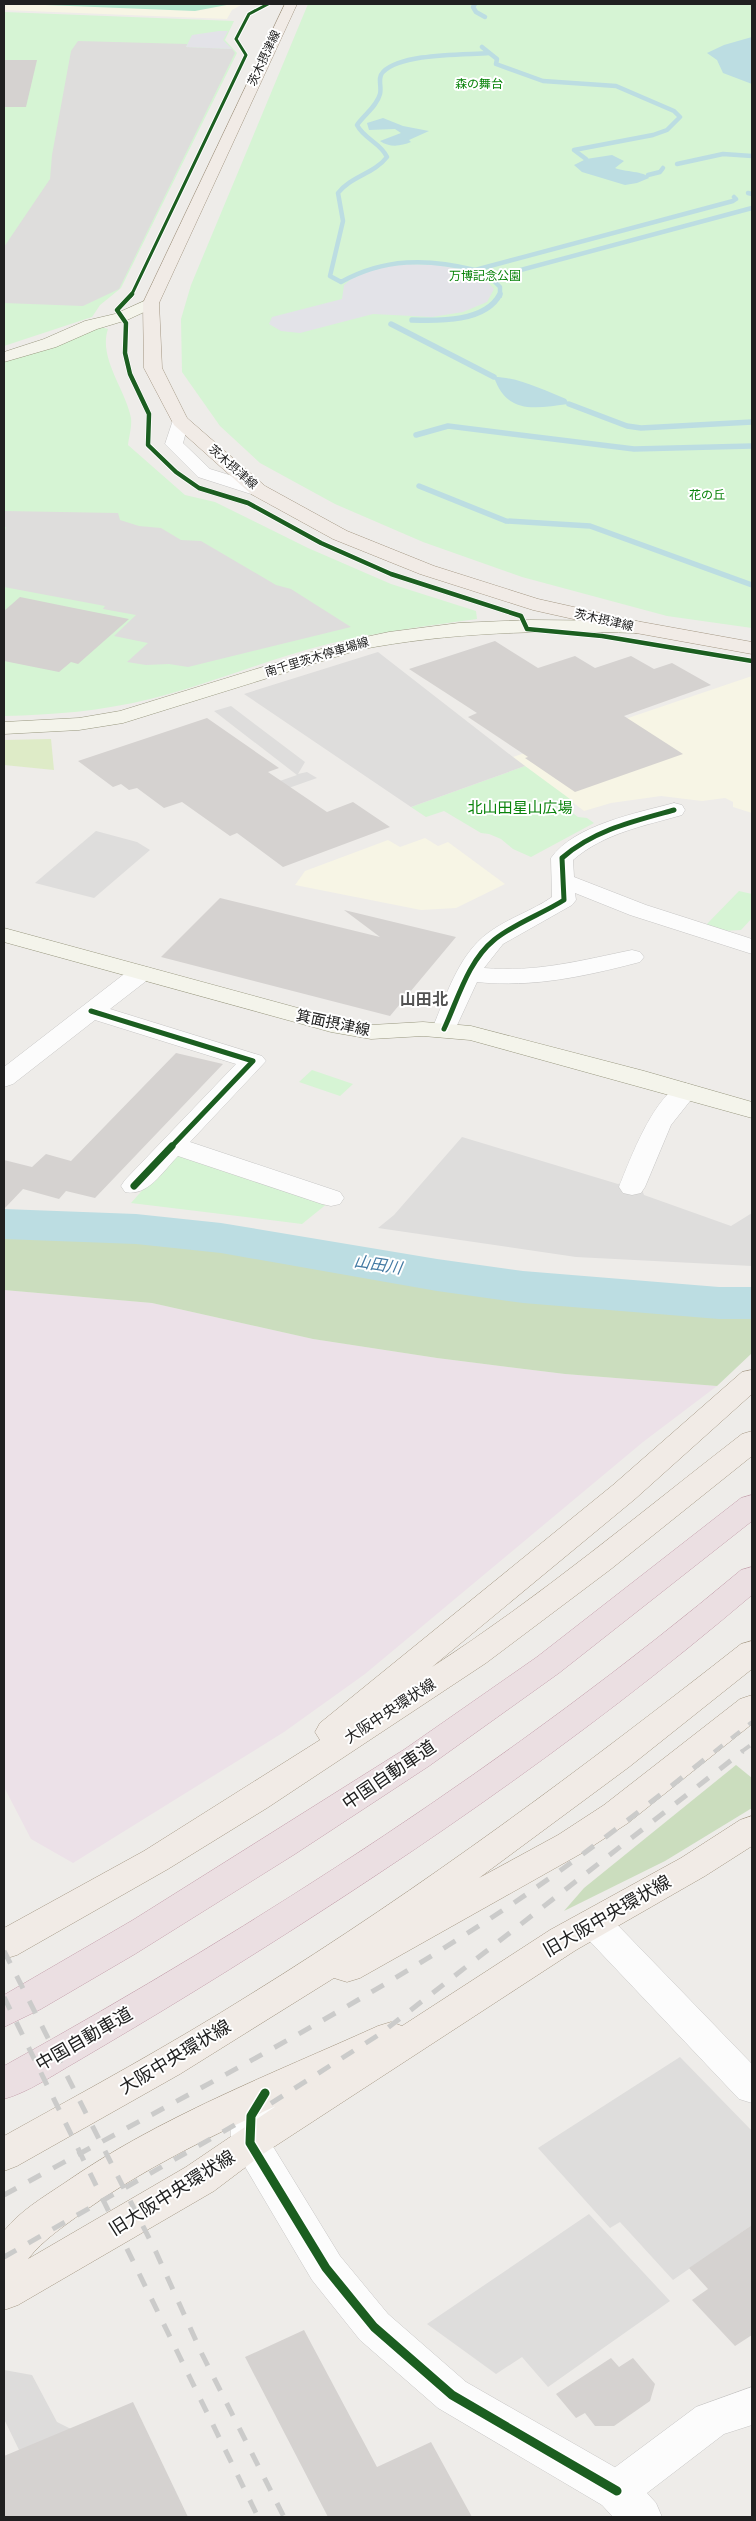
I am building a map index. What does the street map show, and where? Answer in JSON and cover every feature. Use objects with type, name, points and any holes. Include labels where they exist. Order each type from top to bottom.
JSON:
[{"type":"highway","name":"中国自動車道","points":[[4,2012],[72,1975],[297,1838],[546,1666],[656,1582],[752,1505]]},
{"type":"highway","name":"中国自動車道","points":[[4,2084],[106,2028],[239,1948],[489,1781],[594,1704],[705,1618],[752,1578]]},
{"type":"main road","name":"茨木摂津線","points":[[180,421],[153,368],[151,303],[266,52],[291,4]]},
{"type":"main road","points":[[4,357],[50,342],[91,325],[122,317],[151,303]]},
{"type":"main road","name":"茨木摂津線","points":[[258,490],[340,536],[427,570],[533,604],[636,628],[752,648]]},
{"type":"main road","name":"南千里茨木停車場線","points":[[4,728],[79,724],[123,717],[382,638],[524,624],[636,628]]},
{"type":"main road","name":"箕面摂津線","points":[[4,935],[350,1029],[378,1032],[444,1029],[471,1033],[526,1046],[752,1110]]},
{"type":"main road","points":[[255,1799],[359,1708],[624,1492],[752,1379]]},
{"type":"main road","name":"大阪中央環状線","points":[[4,1945],[148,1864],[255,1799],[475,1654],[600,1561],[752,1441]]},
{"type":"main road","name":"大阪中央環状線","points":[[4,2155],[190,2050],[396,1918],[538,1818],[645,1738],[752,1652]]},
{"type":"main road","points":[[190,2050],[385,1948],[570,1844],[616,1814],[752,1707]]},
{"type":"main road","name":"旧大阪中央環状線","points":[[4,2293],[200,2179],[250,2143],[563,1940],[752,1829]]},
{"type":"main road","name":"旧大阪中央環状線","points":[[4,2258],[29,2228],[100,2179],[189,2129],[463,2005]]},
{"type":"street","points":[[180,421],[174,444],[199,469],[204,473],[258,490]]},
{"type":"street","points":[[444,1029],[470,974],[488,945],[506,932],[546,912],[564,900],[565,881],[562,858],[577,843],[602,831],[674,810]]},
{"type":"street","points":[[565,881],[638,910],[752,947]]},
{"type":"street","points":[[470,974],[509,978],[540,976],[632,957]]},
{"type":"street","points":[[4,1079],[141,973]]},
{"type":"street","points":[[91,1012],[253,1061],[134,1186]]},
{"type":"street","points":[[632,1187],[659,1124],[685,1091]]},
{"type":"street","points":[[172,1145],[332,1198]]},
{"type":"street","points":[[594,1923],[752,2088]]},
{"type":"street","points":[[265,2093],[251,2112],[248,2127],[250,2143],[326,2268],[374,2327],[452,2395],[629,2504],[711,2420],[752,2406]]},
{"type":"shaded area","points":[[4,4],[243,4],[232,10],[227,19],[4,10]]},
{"type":"shaded area","points":[[228,31],[223,40],[232,49],[186,47],[192,35]]},
{"type":"shaded area","points":[[78,41],[187,44],[186,47],[232,49],[235,53],[119,289],[83,306],[4,303],[4,247],[50,179],[52,155],[71,51]]},
{"type":"shaded area","points":[[407,264],[437,265],[465,270],[485,279],[494,289],[487,302],[463,312],[432,317],[373,314],[300,333],[281,331],[269,324],[272,317],[342,299],[344,285],[355,276],[375,268]]},
{"type":"shaded area","points":[[4,511],[118,513],[120,520],[139,526],[161,528],[181,540],[201,541],[276,585],[291,589],[351,627],[188,667],[127,662],[148,643],[114,636],[136,615],[103,609],[105,606],[4,587],[4,535],[6,527],[4,527]]},
{"type":"shaded area","points":[[378,652],[525,766],[411,807],[244,694]]},
{"type":"shaded area","points":[[752,676],[752,813],[733,807],[733,802],[725,798],[702,801],[661,796],[611,803],[584,811],[513,757]]},
{"type":"shaded area","points":[[231,706],[305,762],[298,774],[307,772],[317,778],[212,815],[202,808],[297,775],[214,711]]},
{"type":"shaded area","points":[[96,831],[137,842],[150,850],[94,898],[35,883]]},
{"type":"shaded area","points":[[425,838],[438,846],[448,842],[505,884],[456,908],[421,910],[295,885],[305,871],[388,840],[400,847]]},
{"type":"shaded area","points":[[462,1137],[618,1184],[622,1183],[642,1190],[644,1195],[731,1226],[752,1213],[752,1266],[576,1257],[378,1228],[394,1215]]},
{"type":"shaded area","points":[[4,1290],[152,1303],[313,1339],[437,1358],[565,1374],[717,1386],[643,1442],[365,1674],[284,1732],[73,1863],[31,1839],[4,1787]]},
{"type":"shaded area","points":[[680,2057],[752,2131],[752,2225],[673,2280],[620,2222],[610,2228],[538,2148]]},
{"type":"shaded area","points":[[589,2214],[670,2301],[548,2387],[522,2357],[496,2374],[427,2324]]},
{"type":"green space","points":[[20,4],[232,4],[195,11]]},
{"type":"green space","name":"万博記念公園","points":[[308,4],[752,4],[752,628],[667,616],[522,577],[423,542],[335,504],[260,463],[220,426],[182,372],[181,319],[191,285]]},
{"type":"green space","points":[[4,12],[234,21],[225,40],[237,53],[121,288],[100,305],[92,317],[4,346]]},
{"type":"green space","points":[[101,327],[108,329],[106,340],[110,363],[131,418],[128,445],[185,495],[215,502],[308,548],[391,584],[476,611],[477,619],[383,633],[328,644],[172,693],[114,707],[41,715],[4,716],[4,360]]},
{"type":"green space","points":[[51,739],[54,770],[4,765],[4,740]]},
{"type":"green space","name":"北山田星山広場","points":[[525,766],[570,799],[562,805],[578,817],[587,818],[594,823],[531,857],[513,849],[501,839],[481,833],[444,811],[426,817],[411,807]]},
{"type":"green space","points":[[739,891],[752,894],[752,918],[741,930],[722,931],[706,925]]},
{"type":"green space","points":[[312,1070],[353,1084],[340,1096],[299,1082]]},
{"type":"green space","points":[[177,1151],[328,1203],[302,1224],[131,1203]]},
{"type":"green space","points":[[4,1233],[136,1240],[215,1247],[432,1285],[511,1296],[632,1307],[752,1312],[752,1353],[717,1386],[565,1374],[437,1358],[313,1339],[152,1303],[4,1290]]},
{"type":"green space","points":[[736,1765],[752,1778],[752,1808],[665,1861],[564,1911],[584,1888]]},
{"type":"water","points":[[752,37],[752,84],[723,73],[717,60],[707,53],[724,45]]},
{"type":"water","points":[[383,118],[403,126],[429,131],[409,140],[411,142],[396,146],[388,145],[380,141],[401,133],[395,129],[369,130],[367,123]]},
{"type":"water","points":[[612,155],[624,161],[615,168],[643,174],[649,178],[625,185],[582,172],[574,165],[586,159]]},
{"type":"water","points":[[494,377],[512,379],[530,385],[566,399],[569,404],[534,407],[514,403],[506,398]]},
{"type":"pier","points":[[4,2370],[32,2375],[57,2422],[71,2429],[20,2452],[4,2419]]},
{"type":"building","points":[[4,60],[37,60],[26,107],[4,107]]},
{"type":"building","points":[[20,597],[129,619],[78,664],[71,662],[59,672],[4,661],[4,611]]},
{"type":"building","points":[[495,641],[538,668],[575,656],[595,668],[631,656],[654,669],[672,663],[711,685],[624,716],[683,754],[575,792],[525,758],[528,757],[468,717],[477,713],[409,669]]},
{"type":"building","points":[[207,718],[279,768],[268,772],[327,812],[353,802],[390,827],[283,867],[237,833],[230,836],[182,802],[164,808],[137,788],[129,790],[121,784],[113,787],[78,761]]},
{"type":"building","points":[[220,898],[380,937],[344,910],[456,937],[390,1016],[161,957]]},
{"type":"building","points":[[176,1053],[223,1064],[95,1198],[66,1191],[59,1199],[23,1189],[4,1209],[4,1160],[32,1167],[46,1154],[71,1161]]},
{"type":"building","points":[[752,2225],[752,2335],[735,2346],[692,2300],[708,2289],[689,2268]]},
{"type":"building","points":[[304,2330],[377,2467],[431,2442],[472,2517],[328,2517],[245,2357]]},
{"type":"building","points":[[611,2358],[619,2367],[633,2358],[655,2384],[650,2401],[614,2426],[595,2426],[585,2413],[576,2418],[556,2394]]},
{"type":"building","points":[[133,2402],[188,2517],[4,2517],[4,2456]]},
{"type":"waterway","points":[[475,4],[473,7],[476,12],[485,17]]},
{"type":"waterway","points":[[482,47],[497,59],[496,64],[543,81],[616,86],[674,111],[680,117],[667,130],[653,135],[574,150],[586,159]]},
{"type":"waterway","points":[[489,53],[418,58],[392,66],[381,74],[378,98],[357,125],[364,134],[381,148],[387,157],[382,163],[343,187],[338,193],[343,221],[330,276],[341,282],[373,268],[406,262],[440,263],[475,270],[733,201],[736,199],[734,197]]},
{"type":"waterway","points":[[677,164],[723,154],[752,156]]},
{"type":"waterway","points":[[648,175],[660,172],[663,168]]},
{"type":"waterway","points":[[748,193],[752,194]]},
{"type":"waterway","points":[[500,294],[500,287],[491,278],[752,208]]},
{"type":"waterway","points":[[412,320],[448,320],[473,315],[484,310],[500,294]]},
{"type":"waterway","points":[[391,324],[494,377]]},
{"type":"waterway","points":[[569,404],[627,426],[641,428],[752,422]]},
{"type":"waterway","points":[[416,435],[448,426],[634,449],[752,446]]},
{"type":"waterway","points":[[419,486],[506,521],[590,526],[752,585]]},
{"type":"waterway","name":"山田川","points":[[4,1224],[136,1229],[221,1238],[437,1275],[523,1287],[719,1303],[752,1303]]},
{"type":"railway","points":[[714,1752],[752,1722]]},
{"type":"railway","points":[[741,1752],[752,1744]]},
{"type":"railway","points":[[101,2143],[310,2028],[488,1920],[576,1859],[715,1751]]},
{"type":"railway","points":[[124,2188],[254,2114],[380,2034],[743,1751]]},
{"type":"railway","points":[[4,1951],[101,2143]]},
{"type":"railway","points":[[4,1997],[80,2154]]},
{"type":"railway","points":[[80,2154],[101,2143]]},
{"type":"railway","points":[[101,2143],[124,2188]]},
{"type":"railway","points":[[4,2195],[80,2154]]},
{"type":"railway","points":[[80,2154],[103,2200]]},
{"type":"railway","points":[[103,2200],[124,2188]]},
{"type":"railway","points":[[124,2188],[156,2252],[202,2354],[284,2517]]},
{"type":"railway","points":[[4,2257],[103,2200]]},
{"type":"railway","points":[[103,2200],[258,2517]]},
{"type":"cycle path","points":[[268,4],[249,14],[236,39],[246,52],[246,55],[137,288],[126,303],[117,310],[126,323],[125,353],[130,374],[149,414],[148,445],[176,472],[199,488],[248,503],[321,543],[391,574],[521,616],[527,629],[602,636],[752,661]]},
{"type":"cycle path","points":[[444,1029],[469,974],[488,945],[514,927],[564,900],[562,858],[574,848],[600,833],[614,827],[674,810]]},
{"type":"cycle path","points":[[91,1011],[253,1061],[134,1186]]},
{"type":"cycle path","points":[[265,2093],[256,2106],[249,2122],[250,2143],[326,2268],[374,2327],[452,2395],[617,2491]]},
{"type":"district","name":"山田北","points":[[424,999]]},
{"type":"park label","name":"森の舞台","points":[[479,84]]},
{"type":"park label","name":"花の丘","points":[[707,495]]}]
